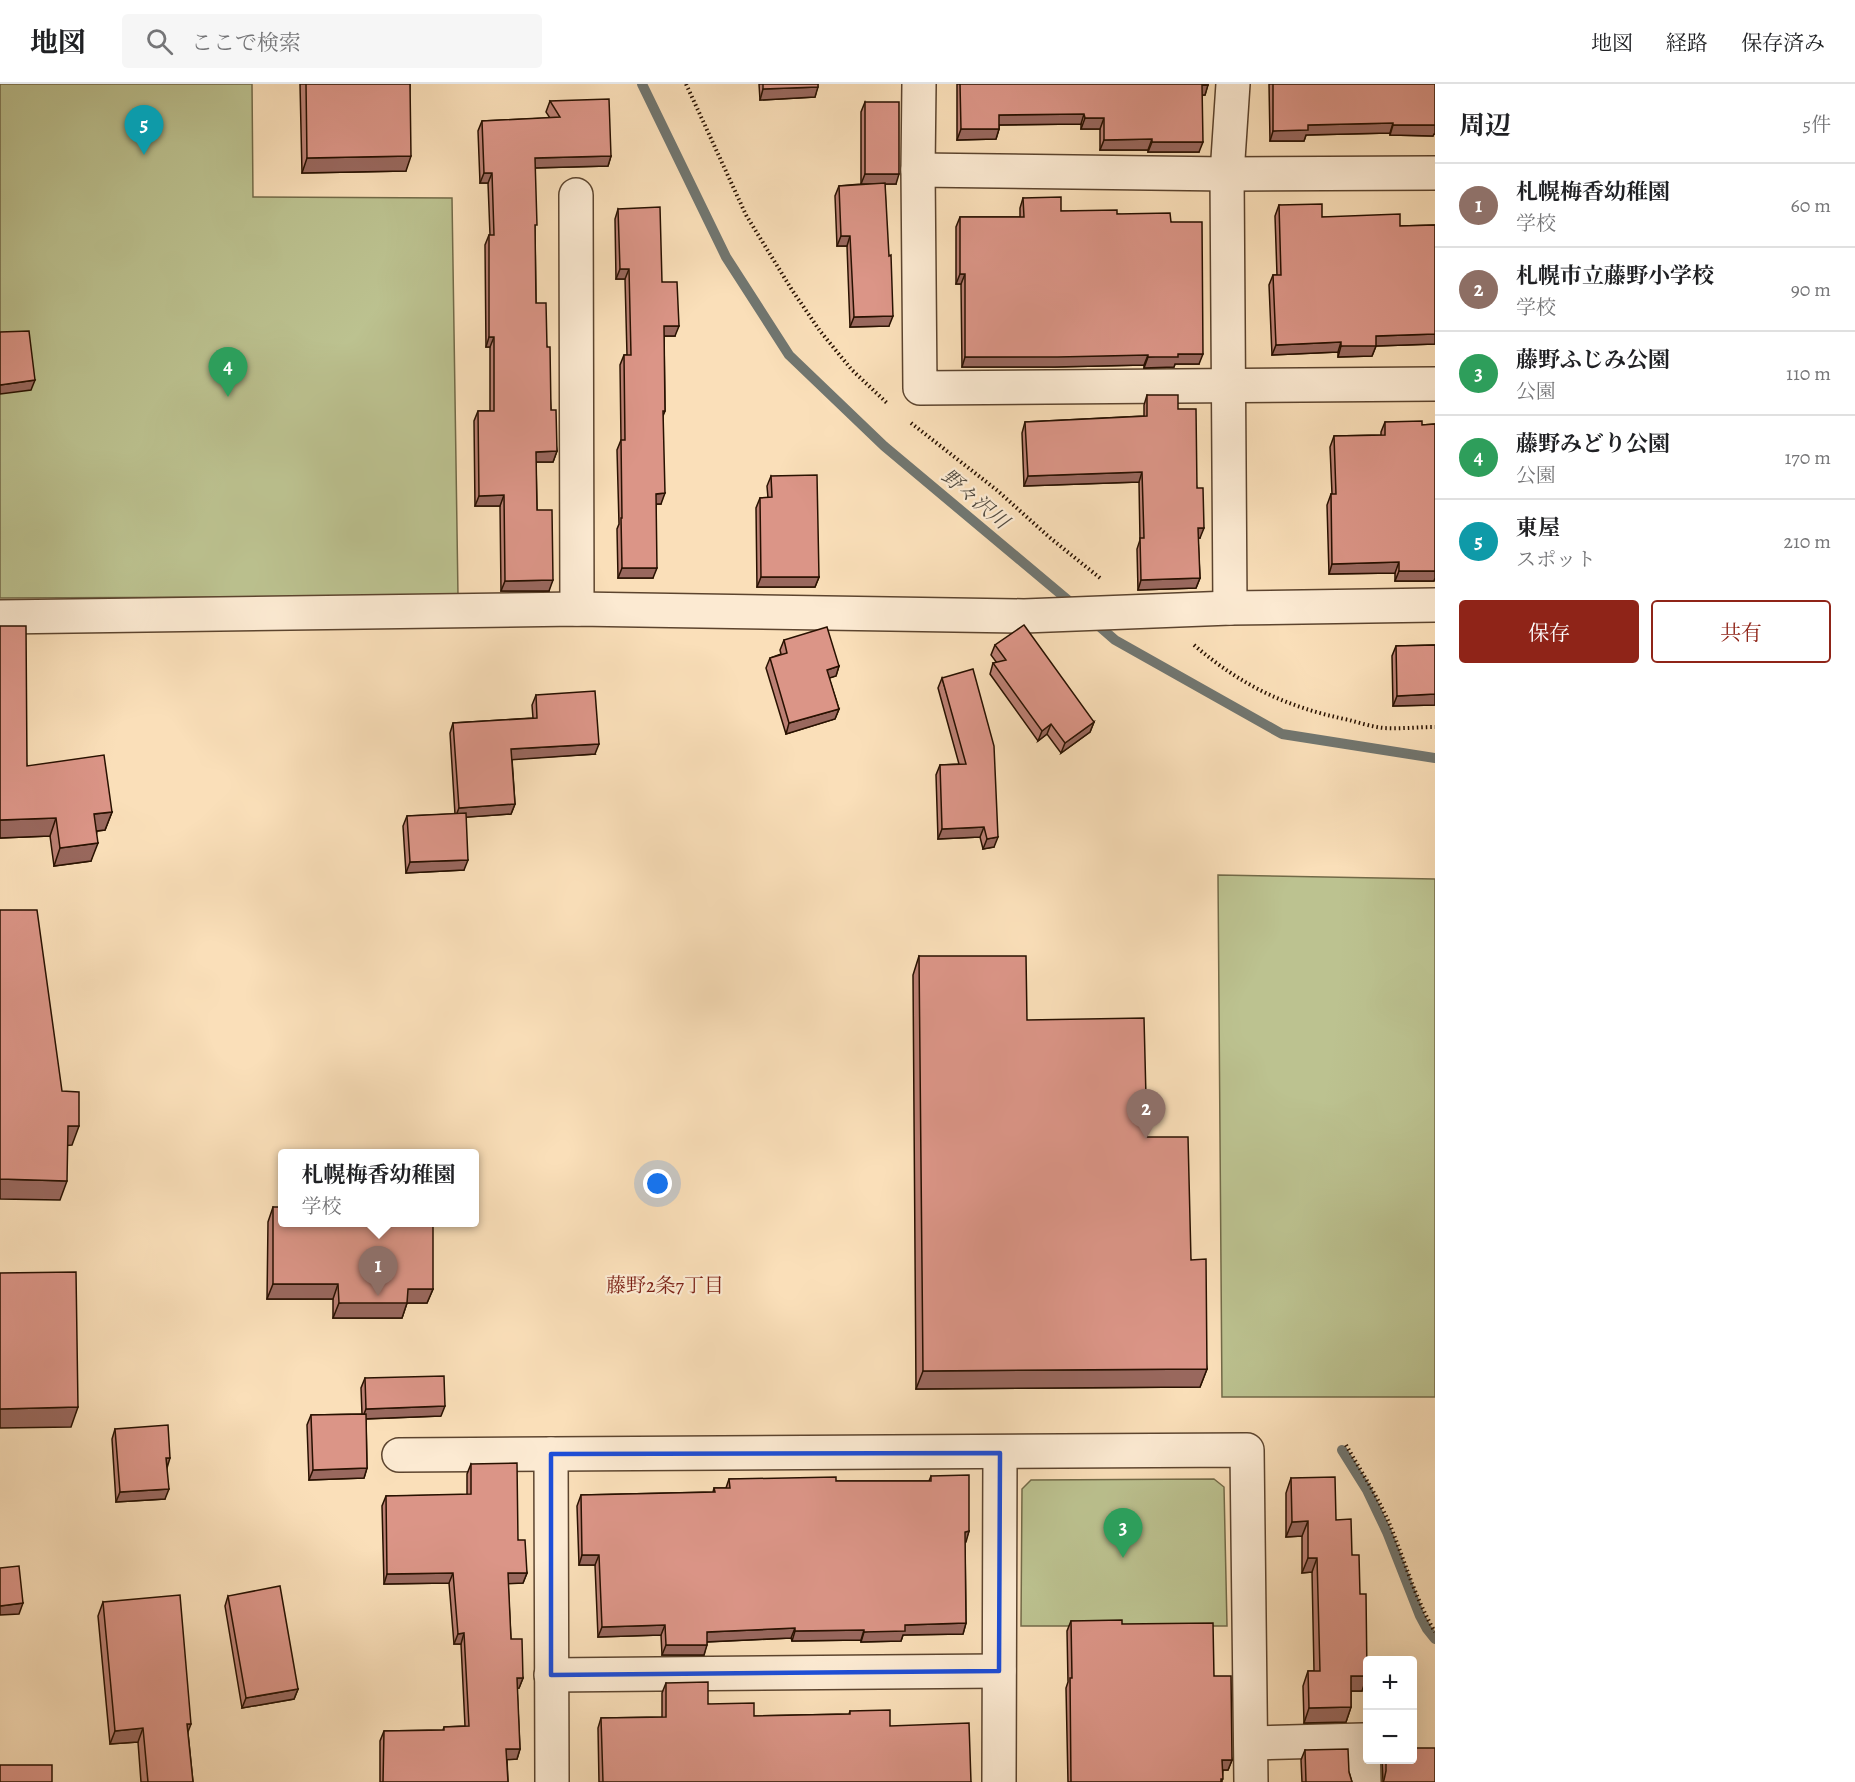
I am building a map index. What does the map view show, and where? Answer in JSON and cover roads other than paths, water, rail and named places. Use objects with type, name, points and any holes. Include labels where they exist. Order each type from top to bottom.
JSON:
[{"type":"street","points":[[920,84],[918,170],[920,388],[1435,384]]},
{"type":"street","points":[[1230,608],[1227,174],[1233,84]]},
{"type":"street","points":[[918,170],[1227,174],[1435,173]]},
{"type":"street","points":[[576,195],[577,609]]},
{"type":"street","points":[[0,617],[577,609],[1024,616],[1230,608],[1435,605]]},
{"type":"street","points":[[399,1455],[1247,1450],[1251,1782]]},
{"type":"street","points":[[999,1782],[1000,1453]]},
{"type":"street","points":[[551,1454],[552,1782]]},
{"type":"street","points":[[552,1675],[999,1671]]},
{"type":"street","points":[[1251,1743],[1363,1740],[1364,1782]]},
{"type":"waterway","name":"野々沢川","points":[[642,84],[726,257],[789,355],[884,446],[1075,606]]},
{"type":"waterway","name":"野々沢川","points":[[1092,620],[1115,640],[1282,734],[1435,758]]},
{"type":"waterway","points":[[1342,1450],[1367,1490],[1387,1532],[1420,1616],[1435,1639]]},
{"type":"place","name":"東屋","points":[[144,155]]},
{"type":"place","name":"藤野みどり公園","points":[[228,397]]},
{"type":"place","name":"札幌市立藤野小学校","points":[[1146,1139]]},
{"type":"place","name":"札幌梅香幼稚園","points":[[378,1296]]},
{"type":"place","name":"藤野ふじみ公園","points":[[1123,1558]]},
{"type":"district","name":"藤野2条7丁目","points":[[665,1285]]}]
